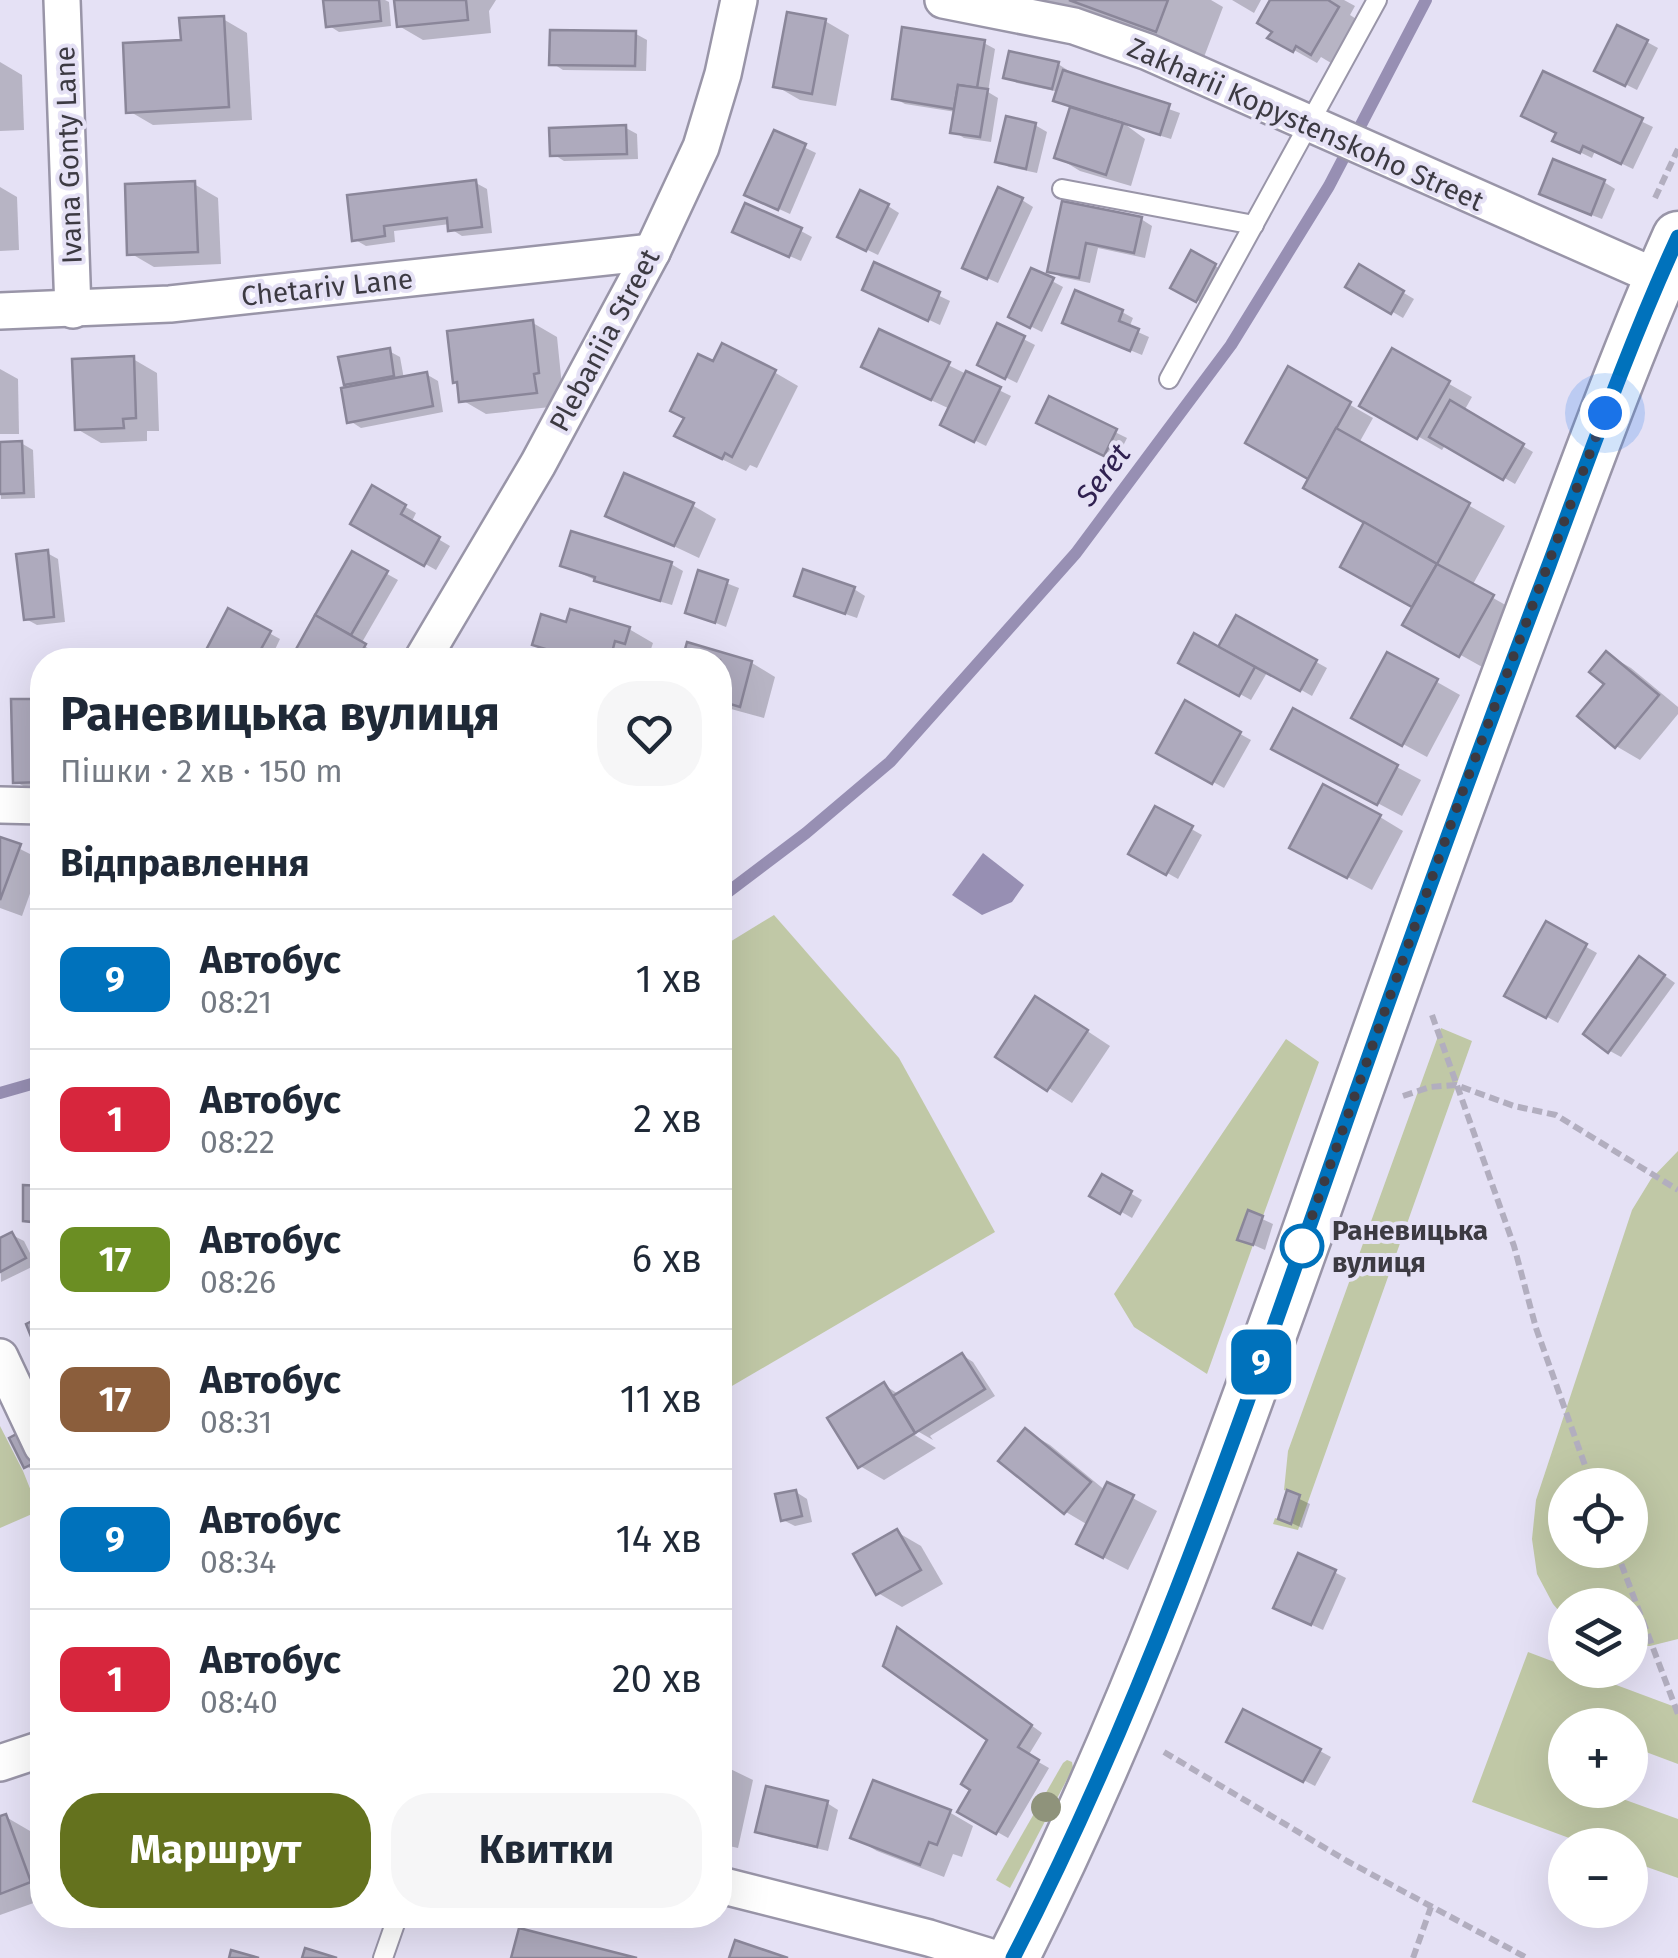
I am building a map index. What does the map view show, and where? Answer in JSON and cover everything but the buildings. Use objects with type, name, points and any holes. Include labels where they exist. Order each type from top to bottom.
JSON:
[{"type":"main road","points":[[1013,1958],[1112,1751],[1235,1434],[1461,796],[1616,386],[1669,258]]},
{"type":"street","name":"Ivana Gonty Lane","points":[[62,0],[73,310]]},
{"type":"street","name":"Plebaniia Street","points":[[429,648],[538,464],[652,252],[702,147],[739,0]]},
{"type":"street","name":"Zakharii Kopystenskoho Street","points":[[943,0],[1074,26],[1148,52],[1384,158],[1669,258]]},
{"type":"street","name":"Chetariv Lane","points":[[0,310],[170,304],[652,252]]},
{"type":"street","points":[[0,805],[30,806]]},
{"type":"street","points":[[0,1357],[30,1421]]},
{"type":"street","points":[[0,1763],[30,1753]]},
{"type":"street","points":[[732,1888],[994,1958]]},
{"type":"lane","points":[[1169,379],[1254,225],[1318,127],[1377,0]]},
{"type":"lane","points":[[1062,189],[1254,225]]},
{"type":"lane","points":[[383,1958],[393,1928]]},
{"type":"path","points":[[1430,1009],[1514,1246],[1536,1328],[1586,1468]]},
{"type":"path","points":[[1402,1096],[1430,1086],[1456,1085],[1514,1106],[1556,1115],[1678,1190]]},
{"type":"path","points":[[1623,1568],[1678,1714]]},
{"type":"path","points":[[1164,1752],[1347,1862],[1527,1958]]},
{"type":"path","points":[[1413,1958],[1432,1907]]},
{"type":"green space","points":[[774,915],[899,1058],[995,1232],[732,1386],[732,941]]},
{"type":"green space","points":[[1441,1028],[1472,1041],[1298,1530],[1273,1524],[1275,1518],[1291,1523],[1300,1495],[1284,1490],[1288,1451]]},
{"type":"green space","points":[[1286,1039],[1319,1062],[1263,1216],[1247,1211],[1238,1240],[1253,1245],[1207,1374],[1134,1327],[1114,1294]]},
{"type":"green space","points":[[1678,1151],[1678,1639],[1650,1646],[1648,1588],[1548,1588],[1548,1595],[1537,1574],[1532,1539],[1536,1500],[1632,1210],[1651,1179]]},
{"type":"green space","points":[[0,1426],[30,1488],[30,1515],[0,1528]]},
{"type":"green space","points":[[1528,1652],[1548,1660],[1548,1688],[1624,1688],[1678,1708],[1678,1764],[1648,1753],[1648,1708],[1548,1708],[1548,1808],[1648,1808],[1678,1819],[1678,1878],[1648,1867],[1648,1828],[1548,1830],[1472,1802]]},
{"type":"green space","points":[[1067,1760],[1073,1768],[1010,1888],[996,1880]]},
{"type":"shaded area","points":[[983,853],[1024,885],[1012,902],[982,915],[952,895]]},
{"type":"waterway","name":"Seret","points":[[732,889],[890,762],[1076,553],[1231,345],[1329,186],[1426,0]]},
{"type":"waterway","name":"Seret","points":[[0,1093],[30,1084]]},
{"type":"bus line","name":"9","points":[[1013,1958],[1112,1751],[1235,1434],[1461,796],[1616,386],[1678,237]]},
{"type":"place","name":"Раневицька вулиця","points":[[1302,1246]]},
{"type":"route","points":[[1302,1246],[1298,1256],[1461,796],[1605,413]]}]
